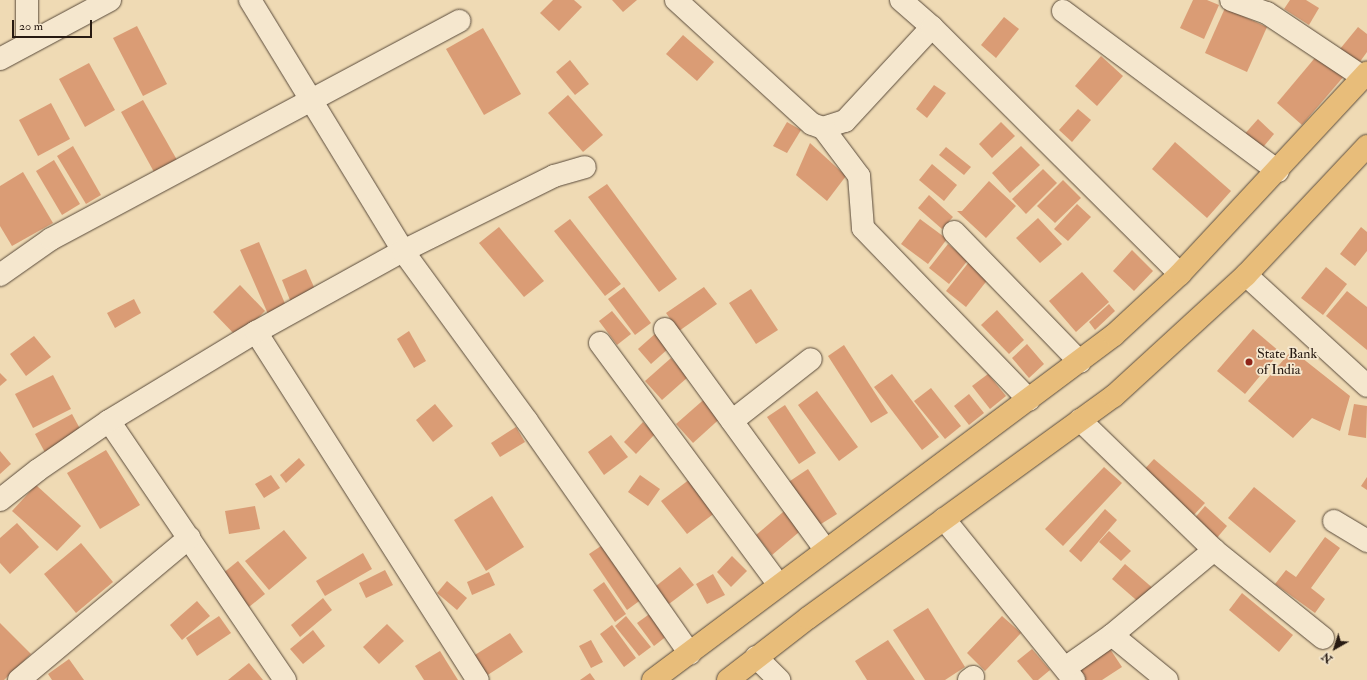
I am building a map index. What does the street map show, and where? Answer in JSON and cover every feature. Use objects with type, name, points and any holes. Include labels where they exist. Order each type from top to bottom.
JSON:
[{"type":"highway","points":[[653,680],[690,654],[825,549],[1030,400],[1114,335],[1180,274],[1278,171],[1365,75]]},
{"type":"highway","points":[[728,680],[756,657],[1114,396],[1246,275],[1367,146]]},
{"type":"street","points":[[27,0],[27,44]]},
{"type":"street","points":[[0,58],[110,0]]},
{"type":"street","points":[[250,0],[403,251],[527,421],[690,654]]},
{"type":"street","points":[[676,0],[812,124],[823,128],[859,176],[863,228],[1030,400]]},
{"type":"street","points":[[900,0],[932,27],[1180,274]]},
{"type":"street","points":[[1231,0],[1267,13],[1365,75]]},
{"type":"street","points":[[1063,11],[1278,171]]},
{"type":"street","points":[[0,275],[51,239],[460,21]]},
{"type":"street","points":[[823,128],[845,121],[932,27]]},
{"type":"street","points":[[0,500],[38,470],[110,421],[256,332],[403,251],[554,176],[585,167]]},
{"type":"street","points":[[954,232],[1080,362]]},
{"type":"street","points":[[1246,275],[1367,386]]},
{"type":"street","points":[[666,329],[825,549]]},
{"type":"street","points":[[256,332],[478,680]]},
{"type":"street","points":[[600,343],[779,585]]},
{"type":"street","points":[[732,421],[811,359]]},
{"type":"street","points":[[1080,420],[1214,550],[1323,638]]},
{"type":"street","points":[[110,421],[286,680]]},
{"type":"street","points":[[944,519],[1069,674],[1112,635],[1214,550]]},
{"type":"street","points":[[1334,521],[1367,541]]},
{"type":"street","points":[[19,680],[189,538]]},
{"type":"street","points":[[1112,635],[1167,680]]},
{"type":"street","points":[[756,657],[779,680]]},
{"type":"building","points":[[553,0],[574,0],[582,7],[559,31],[540,13]]},
{"type":"building","points":[[612,0],[637,0],[623,12]]},
{"type":"building","points":[[1193,0],[1207,0],[1219,5],[1204,39],[1180,28]]},
{"type":"building","points":[[1290,0],[1306,0],[1319,8],[1309,25],[1284,9]]},
{"type":"building","points":[[1225,8],[1267,27],[1247,72],[1205,53]]},
{"type":"building","points":[[1004,17],[1019,29],[996,58],[981,45]]},
{"type":"building","points":[[137,26],[167,84],[143,96],[113,38]]},
{"type":"building","points":[[1358,27],[1367,34],[1367,52],[1359,63],[1340,49]]},
{"type":"building","points":[[483,28],[521,94],[484,115],[446,49]]},
{"type":"building","points":[[683,35],[714,62],[697,81],[666,54]]},
{"type":"building","points":[[1319,53],[1345,75],[1302,125],[1277,103]]},
{"type":"building","points":[[1101,56],[1123,76],[1097,106],[1075,86]]},
{"type":"building","points":[[570,60],[589,84],[575,95],[556,72]]},
{"type":"building","points":[[89,63],[115,110],[85,127],[59,79]]},
{"type":"building","points":[[934,85],[946,93],[927,118],[916,109]]},
{"type":"building","points":[[568,95],[603,135],[583,152],[548,113]]},
{"type":"building","points":[[143,100],[177,160],[154,172],[121,112]]},
{"type":"building","points":[[51,103],[70,139],[38,156],[19,120]]},
{"type":"building","points":[[1078,109],[1091,120],[1072,142],[1059,130]]},
{"type":"building","points":[[1258,119],[1274,134],[1259,152],[1242,137]]},
{"type":"building","points":[[787,122],[801,130],[787,153],[773,146]]},
{"type":"building","points":[[1001,122],[1015,136],[992,158],[979,144]]},
{"type":"building","points":[[1175,142],[1231,191],[1207,218],[1152,169]]},
{"type":"building","points":[[810,143],[846,176],[827,201],[796,175]]},
{"type":"building","points":[[73,146],[101,195],[86,204],[57,156]]},
{"type":"building","points":[[1021,146],[1040,165],[1010,193],[992,173]]},
{"type":"building","points":[[946,147],[971,167],[964,175],[939,155]]},
{"type":"building","points":[[54,160],[80,204],[62,215],[36,171]]},
{"type":"building","points":[[932,164],[957,185],[944,201],[919,180]]},
{"type":"building","points":[[1043,169],[1057,183],[1026,214],[1012,199]]},
{"type":"building","points":[[23,172],[53,223],[12,246],[0,226],[0,186]]},
{"type":"building","points":[[1063,180],[1081,198],[1055,223],[1037,206]]},
{"type":"building","points":[[989,181],[1016,206],[986,238],[957,211],[962,211]]},
{"type":"building","points":[[607,184],[677,279],[659,292],[588,197]]},
{"type":"building","points":[[929,195],[953,217],[942,229],[918,208]]},
{"type":"building","points":[[1077,204],[1091,217],[1068,241],[1054,229]]},
{"type":"building","points":[[1038,218],[1062,244],[1040,263],[1016,238]]},
{"type":"building","points":[[570,219],[621,284],[605,296],[554,231]]},
{"type":"building","points":[[920,219],[947,239],[928,264],[901,244]]},
{"type":"building","points":[[499,227],[544,281],[524,297],[479,243]]},
{"type":"building","points":[[1361,227],[1367,232],[1367,251],[1355,266],[1340,254]]},
{"type":"building","points":[[259,242],[286,306],[268,314],[240,250]]},
{"type":"building","points":[[948,244],[968,260],[949,284],[929,268]]},
{"type":"building","points":[[1132,250],[1153,271],[1134,291],[1113,271]]},
{"type":"building","points":[[969,262],[989,278],[966,307],[946,291]]},
{"type":"building","points":[[1326,267],[1347,284],[1323,315],[1301,298]]},
{"type":"building","points":[[306,269],[317,294],[292,305],[282,280]]},
{"type":"building","points":[[1082,272],[1109,302],[1076,332],[1049,301]]},
{"type":"building","points":[[240,285],[265,311],[238,338],[213,312]]},
{"type":"building","points":[[624,287],[651,323],[635,335],[608,299]]},
{"type":"building","points":[[704,287],[717,304],[679,331],[666,313]]},
{"type":"building","points":[[751,289],[778,330],[756,344],[729,303]]},
{"type":"building","points":[[1347,291],[1367,307],[1367,350],[1326,316]]},
{"type":"building","points":[[134,299],[141,313],[115,328],[107,313]]},
{"type":"building","points":[[1109,304],[1115,311],[1095,330],[1089,322]]},
{"type":"building","points":[[997,310],[1024,340],[1009,354],[981,325]]},
{"type":"building","points":[[612,311],[631,334],[617,345],[599,321]]},
{"type":"building","name":"State Bank of India","points":[[1253,329],[1280,352],[1245,394],[1217,371]]},
{"type":"building","points":[[409,331],[426,361],[414,368],[397,339]]},
{"type":"building","points":[[656,333],[669,348],[651,364],[638,349]]},
{"type":"building","points":[[34,336],[51,357],[26,376],[10,354]]},
{"type":"building","points":[[1027,344],[1044,364],[1029,378],[1012,358]]},
{"type":"building","points":[[844,345],[888,413],[871,423],[828,356]]},
{"type":"building","points":[[1292,350],[1350,396],[1340,431],[1312,418],[1293,438],[1248,401]]},
{"type":"building","points":[[671,358],[688,377],[662,400],[645,381]]},
{"type":"building","points":[[0,373],[7,380],[0,386]]},
{"type":"building","points":[[892,374],[939,437],[922,450],[874,387]]},
{"type":"building","points":[[988,374],[1006,396],[990,409],[972,386]]},
{"type":"building","points":[[53,375],[71,409],[33,428],[15,394]]},
{"type":"building","points":[[931,388],[961,426],[945,439],[914,401]]},
{"type":"building","points":[[817,391],[858,447],[839,461],[798,405]]},
{"type":"building","points":[[969,394],[984,413],[969,425],[954,406]]},
{"type":"building","points":[[709,395],[725,414],[693,443],[676,424]]},
{"type":"building","points":[[435,404],[453,426],[433,442],[416,420]]},
{"type":"building","points":[[1354,404],[1367,406],[1366,438],[1348,435]]},
{"type":"building","points":[[785,405],[816,453],[799,464],[767,417]]},
{"type":"building","points":[[72,414],[85,438],[48,458],[35,434]]},
{"type":"building","points":[[643,422],[655,434],[636,454],[624,442]]},
{"type":"building","points":[[516,427],[525,442],[500,457],[491,443]]},
{"type":"building","points":[[611,435],[628,457],[604,475],[588,452]]},
{"type":"building","points":[[106,450],[140,505],[100,529],[67,473]]},
{"type":"building","points":[[0,451],[11,464],[0,474]]},
{"type":"building","points":[[299,458],[305,465],[286,483],[280,475]]},
{"type":"building","points":[[1154,459],[1205,503],[1192,517],[1141,473]]},
{"type":"building","points":[[1104,467],[1122,483],[1063,546],[1045,529]]},
{"type":"building","points":[[808,469],[837,514],[813,529],[784,485]]},
{"type":"building","points":[[271,475],[280,488],[264,498],[255,484]]},
{"type":"building","points":[[640,475],[660,489],[648,506],[628,492]]},
{"type":"building","points":[[694,476],[720,509],[687,534],[661,501]]},
{"type":"building","points":[[1367,477],[1367,490],[1361,486]]},
{"type":"building","points":[[36,485],[81,526],[57,551],[12,511]]},
{"type":"building","points":[[1254,487],[1296,521],[1270,553],[1228,518]]},
{"type":"building","points":[[492,496],[524,547],[486,571],[454,520]]},
{"type":"building","points":[[255,506],[260,529],[229,534],[225,511]]},
{"type":"building","points":[[1205,506],[1227,526],[1216,539],[1193,520]]},
{"type":"building","points":[[789,507],[805,527],[772,555],[756,535]]},
{"type":"building","points":[[1105,509],[1117,520],[1081,562],[1069,551]]},
{"type":"building","points":[[17,523],[39,547],[10,574],[0,563],[0,538]]},
{"type":"building","points":[[284,530],[307,558],[269,590],[245,561]]},
{"type":"building","points":[[1109,531],[1131,551],[1121,561],[1099,542]]},
{"type":"building","points":[[1325,537],[1340,548],[1311,588],[1325,599],[1315,613],[1275,584],[1286,570],[1296,577]]},
{"type":"building","points":[[81,543],[113,582],[76,613],[44,574]]},
{"type":"building","points":[[604,544],[642,599],[627,610],[589,554]]},
{"type":"building","points":[[363,553],[372,569],[325,596],[316,581]]},
{"type":"building","points":[[732,556],[747,571],[731,587],[717,572]]},
{"type":"building","points":[[238,561],[265,594],[249,607],[222,574]]},
{"type":"building","points":[[1125,564],[1155,590],[1142,605],[1112,579]]},
{"type":"building","points":[[680,567],[694,585],[665,607],[651,590]]},
{"type":"building","points":[[385,570],[393,585],[366,598],[359,583]]},
{"type":"building","points":[[489,572],[495,585],[472,595],[467,582]]},
{"type":"building","points":[[713,574],[725,595],[707,604],[696,584]]},
{"type":"building","points":[[447,581],[467,598],[457,610],[437,593]]},
{"type":"building","points":[[604,582],[626,614],[615,622],[593,590]]},
{"type":"building","points":[[1242,593],[1293,635],[1279,652],[1229,610]]},
{"type":"building","points":[[323,598],[332,610],[300,637],[291,625]]},
{"type":"building","points":[[197,601],[210,616],[182,640],[170,625]]},
{"type":"building","points":[[928,608],[965,667],[945,680],[925,680],[893,630]]},
{"type":"building","points":[[655,610],[672,632],[654,646],[637,623]]},
{"type":"building","points":[[219,616],[231,633],[197,656],[186,638]]},
{"type":"building","points":[[626,616],[651,647],[639,656],[615,626]]},
{"type":"building","points":[[1002,616],[1021,633],[985,671],[967,653]]},
{"type":"building","points":[[0,623],[31,654],[4,680],[0,680]]},
{"type":"building","points":[[387,624],[404,641],[379,664],[363,647]]},
{"type":"building","points":[[612,625],[636,658],[624,667],[600,634]]},
{"type":"building","points":[[313,630],[325,646],[303,664],[290,649]]},
{"type":"building","points":[[510,633],[523,652],[483,678],[470,658]]},
{"type":"building","points":[[591,640],[603,662],[591,668],[579,646]]},
{"type":"building","points":[[888,640],[915,680],[867,680],[855,661]]},
{"type":"building","points":[[1108,646],[1122,667],[1102,680],[1082,680],[1075,669]]},
{"type":"building","points":[[1032,649],[1050,670],[1038,680],[1033,680],[1017,661]]},
{"type":"building","points":[[440,651],[458,680],[424,680],[415,666]]},
{"type":"building","points":[[69,659],[84,680],[52,680],[48,674]]},
{"type":"building","points":[[249,663],[263,680],[228,680]]},
{"type":"building","points":[[590,673],[595,680],[580,680]]},
{"type":"place","name":"State Bank of India","points":[[1249,362]]}]
